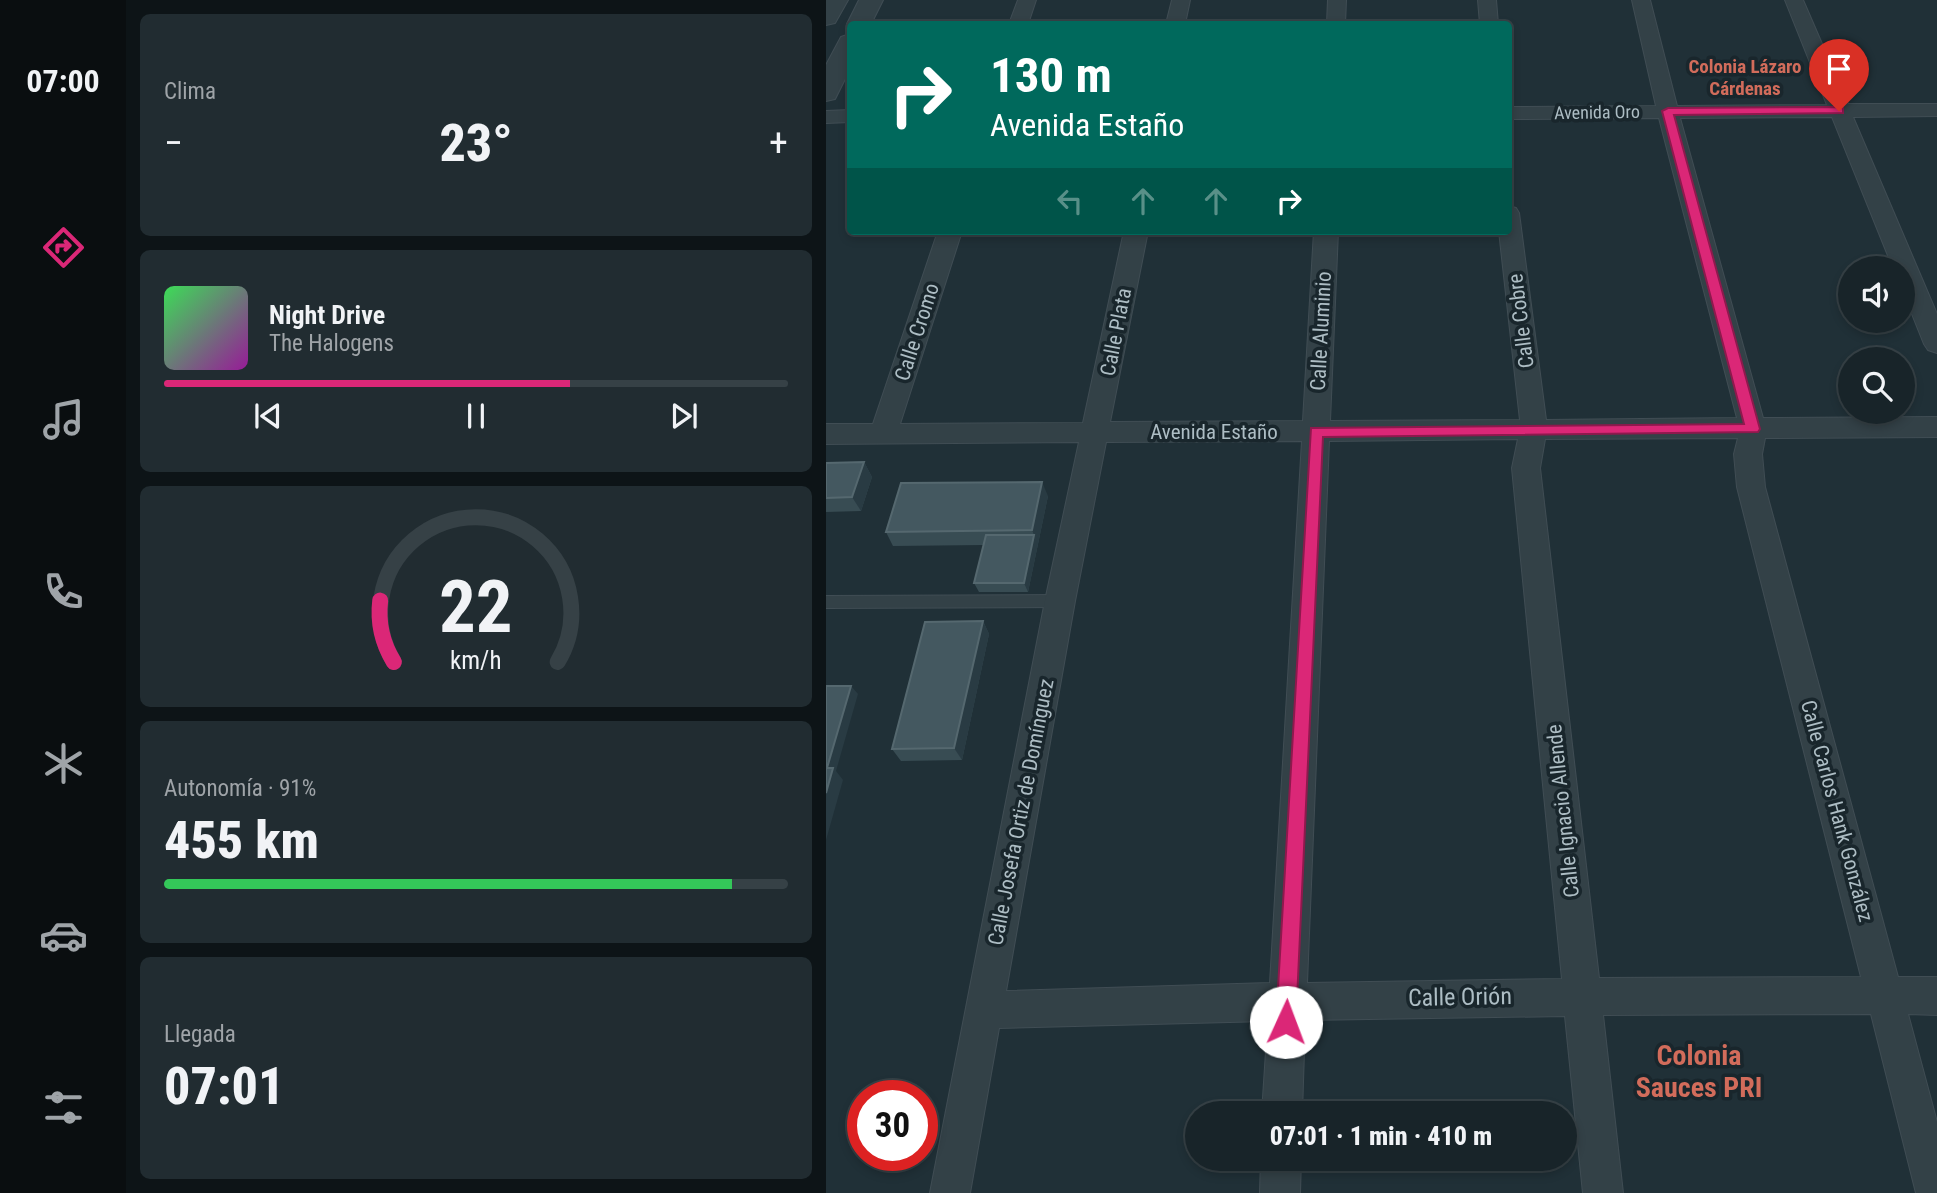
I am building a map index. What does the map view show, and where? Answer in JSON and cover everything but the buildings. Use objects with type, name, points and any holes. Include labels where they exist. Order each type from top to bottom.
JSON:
[{"type":"street","points":[[826,18],[836,0]]},
{"type":"street","points":[[860,21],[871,0]]},
{"type":"street","points":[[1020,21],[1027,0]]},
{"type":"street","points":[[1177,21],[1181,0]]},
{"type":"street","points":[[1336,21],[1338,0]]},
{"type":"street","points":[[1487,0],[1489,21]]},
{"type":"street","points":[[1642,0],[1668,111],[1753,429]]},
{"type":"street","points":[[1794,0],[1937,344]]},
{"type":"street","points":[[826,93],[847,48]]},
{"type":"street","name":"Avenida Oro","points":[[1512,114],[1937,110]]},
{"type":"street","points":[[826,117],[847,116]]},
{"type":"street","name":"Calle Cromo","points":[[883,434],[949,235]]},
{"type":"street","name":"Calle Plata","points":[[1097,433],[1135,235]]},
{"type":"street","name":"Calle Aluminio","points":[[1282,1101],[1326,235]]},
{"type":"street","name":"Calle Cobre","points":[[1511,235],[1534,429]]},
{"type":"street","name":"Avenida Estaño","points":[[826,434],[1937,427]]},
{"type":"street","name":"Calle Ignacio Allende","points":[[1534,429],[1527,468],[1603,1193]]},
{"type":"street","name":"Calle Carlos Hank González","points":[[1753,429],[1748,454],[1751,486],[1936,1193]]},
{"type":"street","name":"Calle Josefa Ortiz de Domínguez","points":[[950,1193],[1060,601],[1097,433]]},
{"type":"street","name":"Calle Orión","points":[[984,1010],[1286,1000],[1583,995],[1937,996]]},
{"type":"street","points":[[1280,1193],[1281,1171]]},
{"type":"lane","points":[[826,603],[1060,601]]},
{"type":"district","name":"Colonia Lázaro Cárdenas","points":[[1745,77]]},
{"type":"district","name":"Colonia Sauces PRI","points":[[1699,1071]]},
{"type":"route","points":[[1286,1022],[1316,432],[1753,429],[1668,111],[1839,111]]}]
